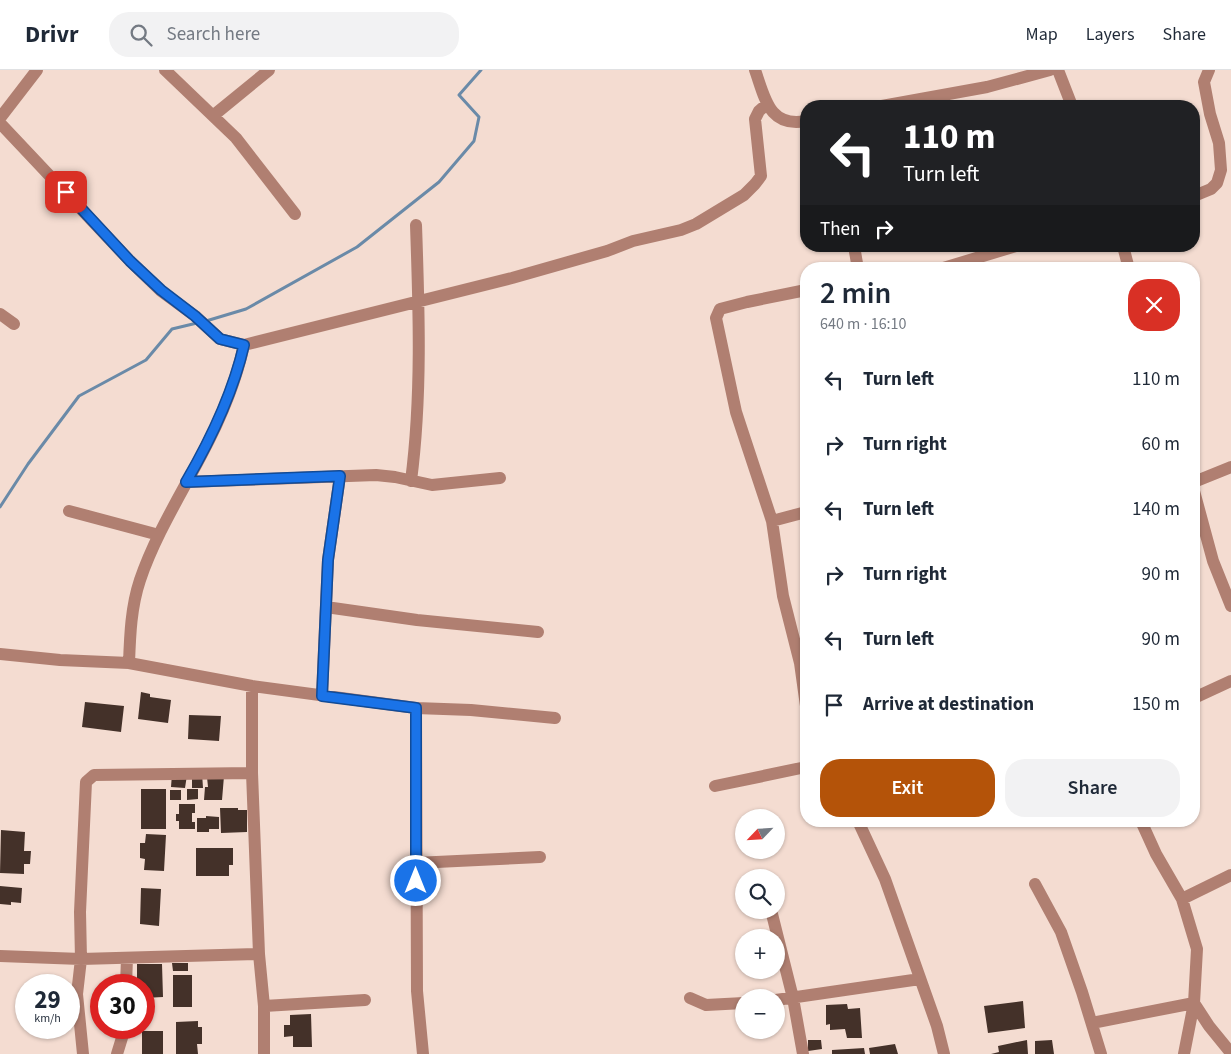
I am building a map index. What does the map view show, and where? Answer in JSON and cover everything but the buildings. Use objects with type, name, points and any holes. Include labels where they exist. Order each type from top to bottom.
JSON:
[{"type":"street","points":[[0,118],[37,70]]},
{"type":"street","points":[[165,70],[236,138],[295,214]]},
{"type":"street","points":[[214,115],[269,70]]},
{"type":"street","points":[[755,70],[767,104],[774,114],[783,120],[794,123],[800,122]]},
{"type":"street","points":[[914,100],[987,86],[1050,70]]},
{"type":"street","points":[[1058,70],[1070,100]]},
{"type":"street","points":[[1200,194],[1211,189],[1217,183],[1221,170],[1219,143],[1210,114],[1204,82],[1209,70]]},
{"type":"street","points":[[0,123],[130,261],[161,290],[195,316],[220,339],[244,345],[512,278],[607,251],[633,241],[681,230],[696,224],[744,195],[761,176],[755,120],[759,111],[767,104]]},
{"type":"street","points":[[411,481],[415,456],[418,385],[416,225]]},
{"type":"street","points":[[963,262],[996,252]]},
{"type":"street","points":[[800,291],[720,309],[716,318],[736,412],[772,521],[783,596],[800,652]]},
{"type":"street","points":[[0,314],[14,324]]},
{"type":"street","points":[[129,663],[134,602],[140,580],[159,535],[203,453],[220,416],[240,364],[244,345]]},
{"type":"street","points":[[1200,480],[1231,467]]},
{"type":"street","points":[[186,482],[376,475],[432,485],[500,478]]},
{"type":"street","points":[[322,696],[328,560],[340,476]]},
{"type":"street","points":[[70,511],[159,535]]},
{"type":"street","points":[[1200,513],[1213,561],[1231,606]]},
{"type":"street","points":[[772,521],[800,514]]},
{"type":"street","points":[[326,607],[417,620],[538,632]]},
{"type":"street","points":[[0,654],[60,660],[129,663],[252,686],[416,708],[472,710],[555,718]]},
{"type":"street","points":[[1200,695],[1231,681]]},
{"type":"street","points":[[252,686],[252,773],[259,954],[264,1006],[264,1054]]},
{"type":"street","points":[[416,708],[415,863],[417,991],[423,1054]]},
{"type":"street","points":[[715,786],[800,768]]},
{"type":"street","points":[[83,1054],[77,994],[81,959],[80,912],[86,782],[94,775],[252,773]]},
{"type":"street","points":[[861,827],[885,879],[937,1026],[944,1054]]},
{"type":"street","points":[[1144,827],[1156,854],[1182,900],[1197,949],[1194,1003],[1184,1054]]},
{"type":"street","points":[[415,863],[540,857]]},
{"type":"street","points":[[1182,900],[1231,875]]},
{"type":"street","points":[[1035,884],[1061,932],[1101,1054]]},
{"type":"street","points":[[773,919],[793,998],[803,1054]]},
{"type":"street","points":[[0,956],[81,959],[259,954]]},
{"type":"street","points":[[126,974],[127,958]]},
{"type":"street","points":[[785,999],[920,979]]},
{"type":"street","points":[[690,998],[706,1005],[735,1003]]},
{"type":"street","points":[[264,1006],[365,1000]]},
{"type":"street","points":[[1092,1023],[1194,1003]]},
{"type":"street","points":[[1194,1003],[1209,1026],[1231,1053]]},
{"type":"street","points":[[117,1054],[122,1039]]},
{"type":"waterway","points":[[206,321],[246,309],[357,247],[439,182],[474,141],[479,117],[459,95],[481,70]]},
{"type":"waterway","points":[[0,507],[28,464],[79,396],[146,360],[172,329],[197,323]]},
{"type":"route","points":[[66,192],[130,261],[161,290],[195,316],[220,339],[244,345],[240,364],[220,416],[203,453],[186,482],[340,476],[328,560],[322,696],[416,708],[416,881]]}]
